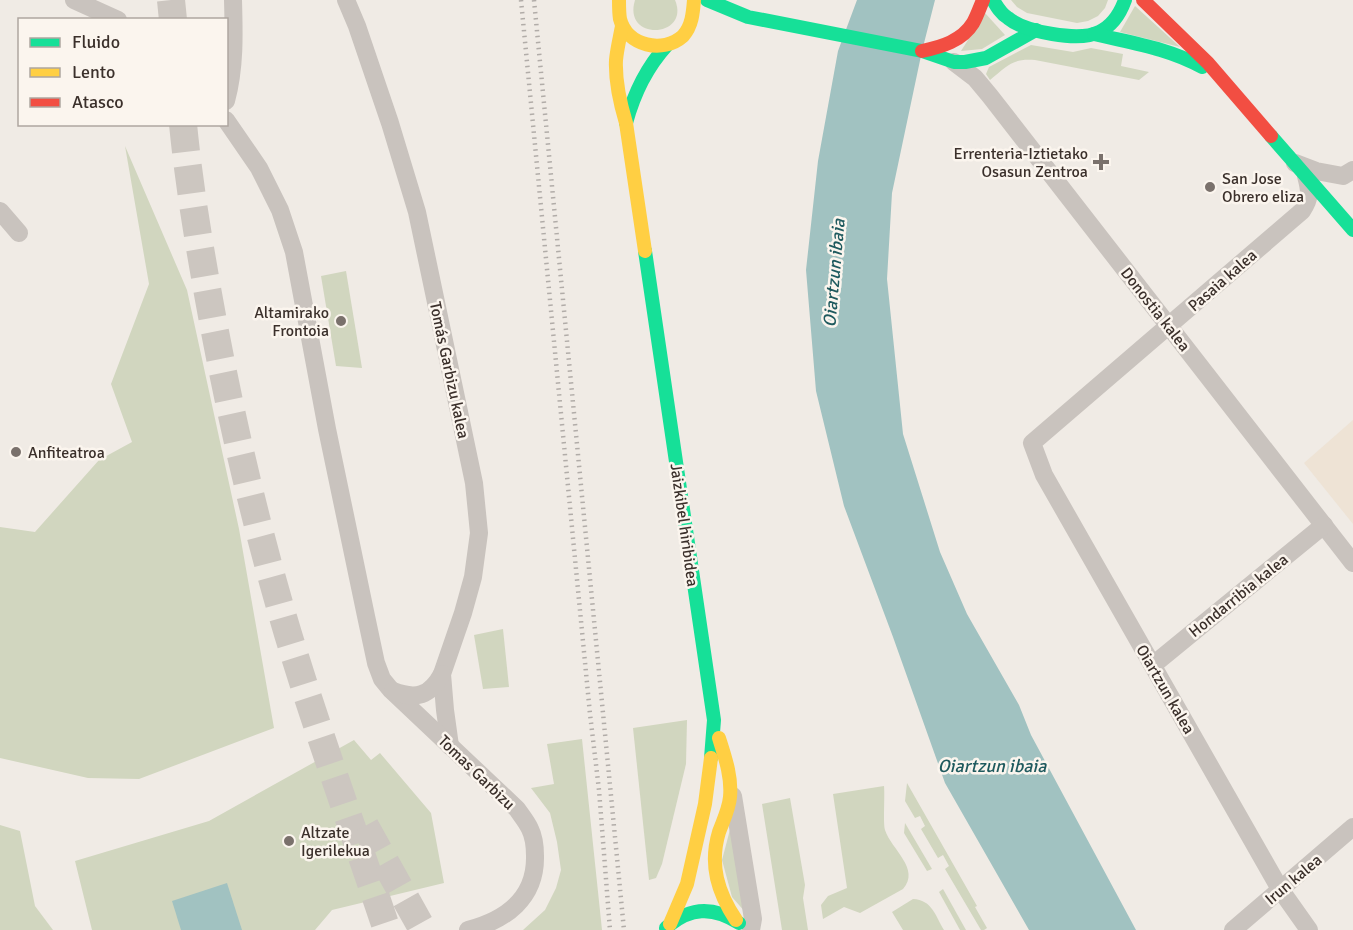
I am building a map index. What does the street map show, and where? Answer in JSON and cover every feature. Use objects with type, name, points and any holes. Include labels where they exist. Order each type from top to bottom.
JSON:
[{"type":"main road","points":[[687,32],[692,21],[694,0]]},
{"type":"main road","points":[[708,0],[748,17],[922,51],[954,62],[965,62],[997,53],[1036,30]]},
{"type":"main road","points":[[922,51],[944,45],[963,34],[974,21],[982,0]]},
{"type":"main road","points":[[993,0],[1005,16],[1015,23],[1036,30],[1082,37],[1105,29],[1121,11],[1125,0]]},
{"type":"main road","points":[[1143,0],[1197,52],[1353,230]]},
{"type":"main road","points":[[618,9],[628,34],[636,41],[657,47],[667,45]]},
{"type":"main road","name":"Jaizkibel hiribidea","points":[[618,9],[616,75],[626,123],[714,720],[710,774],[687,884],[677,911],[667,927]]},
{"type":"main road","points":[[724,20],[748,17]]},
{"type":"main road","name":"Jaizkibel hiribidea","points":[[626,123],[631,102],[648,68],[667,45],[701,25]]},
{"type":"main road","points":[[1094,34],[1176,54],[1217,75]]},
{"type":"main road","points":[[714,720],[728,769],[730,785],[728,807],[716,845],[715,876],[727,907],[744,927]]},
{"type":"main road","points":[[667,927],[685,915],[714,911],[726,915],[744,927]]},
{"type":"street","points":[[74,0],[114,18]]},
{"type":"street","points":[[228,95],[234,47],[233,0]]},
{"type":"street","name":"Tomás Garbizu kalea","points":[[345,0],[357,26],[390,123],[417,212],[474,483],[479,533],[473,577],[442,674],[450,746]]},
{"type":"street","name":"Donostia kalea","points":[[954,62],[975,78],[990,96],[1353,563]]},
{"type":"street","points":[[228,123],[259,168],[280,210],[294,252],[327,429],[376,663],[382,679],[391,690],[409,696],[425,694],[436,686],[442,674]]},
{"type":"street","points":[[1300,169],[1343,176],[1353,170]]},
{"type":"street","name":"Pasaia kalea","points":[[1032,443],[1302,211],[1308,203],[1310,192],[1300,169]]},
{"type":"street","points":[[0,212],[19,233]]},
{"type":"street","name":"Oiartzun kalea","points":[[1032,443],[1044,475],[1280,890],[1309,930]]},
{"type":"street","name":"Hondarribia kalea","points":[[1153,665],[1324,525]]},
{"type":"street","name":"Tomas Garbizu","points":[[391,690],[517,809],[533,836],[535,868],[533,881],[524,897],[493,921],[468,930]]},
{"type":"street","points":[[728,769],[753,919],[744,927]]},
{"type":"street","name":"Irun kalea","points":[[1233,930],[1353,827]]},
{"type":"green space","points":[[635,0],[675,0],[677,13],[674,22],[666,28],[656,30],[646,28],[638,23],[634,14]]},
{"type":"green space","points":[[1011,0],[1108,0],[1098,16],[1077,23],[1027,13]]},
{"type":"green space","points":[[1135,6],[1180,47],[1120,32]]},
{"type":"green space","points":[[985,13],[1005,35],[982,49],[961,51]]},
{"type":"green space","points":[[1031,45],[1073,52],[1091,48],[1123,54],[1121,66],[1149,72],[1139,80],[1035,60],[1021,60],[1010,64],[990,80],[986,74],[989,67]]},
{"type":"green space","points":[[125,146],[187,290],[239,529],[274,728],[139,779],[88,778],[0,758],[0,527],[35,532],[99,460],[132,442],[111,384],[149,284]]},
{"type":"green space","name":"Altamirako Frontoia","points":[[346,271],[362,368],[336,366],[321,276]]},
{"type":"green space","points":[[503,629],[509,687],[483,689],[474,635]]},
{"type":"green space","points":[[687,720],[686,764],[662,864],[656,878],[649,880],[633,728]]},
{"type":"green space","points":[[582,739],[602,930],[523,930],[545,910],[556,888],[561,870],[550,813],[531,788],[554,784],[547,744]]},
{"type":"green space","name":"Altzate Igerilekua","points":[[354,740],[371,760],[380,753],[431,813],[444,883],[332,910],[315,930],[92,930],[75,861],[209,821]]},
{"type":"green space","points":[[907,783],[977,906],[975,907],[987,928],[984,930],[981,930],[945,869],[949,866],[943,855],[938,858],[921,829],[925,826],[920,816],[915,818],[905,801]]},
{"type":"green space","points":[[884,786],[885,830],[907,867],[908,882],[903,889],[860,913],[844,907],[823,919],[821,905],[828,896],[847,888],[833,794]]},
{"type":"green space","points":[[790,798],[805,885],[803,898],[808,930],[782,930],[762,804]]},
{"type":"green space","points":[[732,822],[746,913],[732,897],[722,860]]},
{"type":"green space","points":[[905,823],[932,869],[927,871],[904,833]]},
{"type":"green space","points":[[0,825],[20,831],[35,906],[53,930],[0,930]]},
{"type":"green space","points":[[943,889],[966,930],[960,930],[939,892]]},
{"type":"green space","points":[[913,899],[929,905],[944,930],[903,930],[892,912]]},
{"type":"shaded area","points":[[1353,420],[1353,524],[1304,463]]},
{"type":"water","name":"Oiartzun ibaia","points":[[857,0],[935,0],[892,193],[887,279],[903,434],[940,552],[967,614],[1019,705],[1031,735],[1136,930],[1029,930],[945,783],[844,506],[816,391],[806,270],[818,161],[838,51]]},
{"type":"water","points":[[227,883],[242,930],[181,930],[172,901]]},
{"type":"tunnel","points":[[171,0],[173,18]]},
{"type":"tunnel","points":[[183,126],[195,220],[213,322],[252,501],[275,590],[300,671],[387,930]]},
{"type":"tunnel","points":[[365,826],[423,930]]},
{"type":"railway","points":[[521,0],[599,790],[610,930]]},
{"type":"railway","points":[[534,0],[624,930]]},
{"type":"traffic: fast","points":[[707,0],[748,17],[922,51],[954,62],[986,58],[1036,30]]},
{"type":"traffic: fast","points":[[993,0],[999,10],[1016,23],[1027,28],[1066,36],[1090,35],[1099,32],[1112,23],[1125,0]]},
{"type":"traffic: fast","points":[[1094,34],[1163,51],[1202,67]]},
{"type":"traffic: fast","points":[[626,123],[642,81],[667,45]]},
{"type":"traffic: fast","points":[[1271,136],[1353,230]]},
{"type":"traffic: fast","points":[[645,251],[714,720],[711,758]]},
{"type":"traffic: fast","points":[[666,928],[683,916],[701,911],[720,914],[739,923]]},
{"type":"traffic: slow","points":[[619,0],[620,19],[630,36],[656,46],[675,42],[683,36],[690,24],[694,0]]},
{"type":"traffic: slow","points":[[622,26],[616,56],[616,76],[626,123],[645,251]]},
{"type":"traffic: slow","points":[[719,738],[730,782],[730,797],[716,844],[715,867],[724,900],[736,920]]},
{"type":"traffic: slow","points":[[670,924],[687,884],[705,804],[711,758]]},
{"type":"traffic: jam","points":[[922,51],[944,45],[963,34],[973,23],[983,0]]},
{"type":"traffic: jam","points":[[1143,0],[1208,63],[1271,136]]},
{"type":"place","name":"Errenteria-Iztietako Osasun Zentroa","points":[[1101,162]]},
{"type":"place","name":"San Jose Obrero eliza","points":[[1210,187]]},
{"type":"place","name":"Altamirako Frontoia","points":[[341,321]]},
{"type":"place","name":"Anfiteatroa","points":[[16,452]]},
{"type":"place","name":"Altzate Igerilekua","points":[[289,841]]}]
